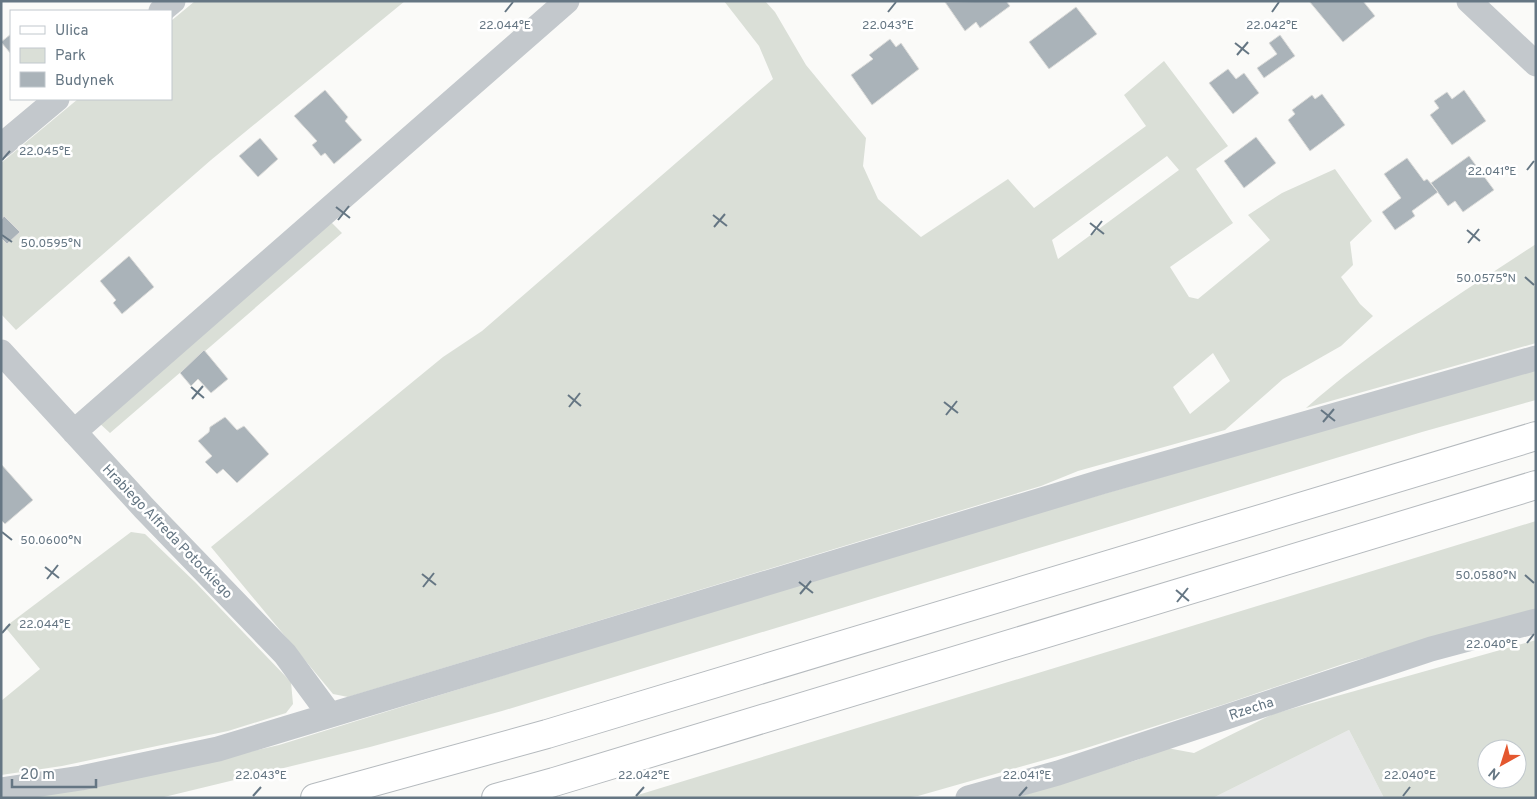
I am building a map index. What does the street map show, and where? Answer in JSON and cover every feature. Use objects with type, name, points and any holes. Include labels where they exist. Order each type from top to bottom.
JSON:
[{"type":"main road","points":[[315,798],[548,734],[1536,436]]},
{"type":"main road","points":[[496,798],[582,774],[1536,484]]},
{"type":"street","points":[[162,10],[173,1]]},
{"type":"street","points":[[74,432],[567,1]]},
{"type":"street","points":[[1469,1],[1536,64]]},
{"type":"street","points":[[1,146],[56,100]]},
{"type":"street","name":"Hrabiego Alfreda Potockiego","points":[[1,352],[74,432],[285,654],[330,715]]},
{"type":"street","points":[[1,790],[81,778],[218,749],[1101,482],[1536,358]]},
{"type":"street","name":"Rzecha","points":[[968,798],[1058,773],[1432,649],[1536,621]]},
{"type":"shaded area","points":[[1349,730],[1384,798],[1213,798]]},
{"type":"green space","points":[[195,1],[405,1],[211,160],[16,330],[1,314],[1,163],[77,100],[172,100],[172,20]]},
{"type":"green space","points":[[724,1],[765,1],[775,12],[806,65],[866,138],[863,166],[878,199],[921,237],[1008,179],[1034,208],[1146,126],[1124,95],[1164,61],[1228,146],[1196,169],[1233,223],[1170,267],[1189,297],[1198,299],[1270,240],[1248,215],[1282,193],[1335,169],[1372,221],[1350,242],[1353,265],[1341,277],[1360,304],[1373,316],[1341,346],[1283,379],[1225,430],[1078,471],[1041,486],[348,697],[333,694],[211,547],[443,357],[482,331],[773,79],[759,46]],"holes":[[[1167,156],[1179,170],[1058,259],[1052,240]],[[1213,353],[1230,381],[1190,414],[1173,387]]]},
{"type":"green space","points":[[329,220],[342,233],[110,433],[97,421]]},
{"type":"green space","points":[[1536,244],[1536,343],[1306,408],[1389,342]]},
{"type":"green space","points":[[1536,368],[1536,400],[1422,432],[502,711],[370,747],[160,798],[16,798],[154,774],[279,745],[832,573]]},
{"type":"green space","points":[[1536,521],[1536,610],[1346,663],[1083,749],[918,796],[903,798],[628,798]]},
{"type":"green space","points":[[131,532],[145,534],[195,582],[291,682],[293,704],[286,713],[228,731],[62,766],[1,775],[1,701],[40,669],[5,627]]},
{"type":"green space","points":[[1536,640],[1536,798],[1384,798],[1349,730],[1213,798],[1014,798],[1137,760],[1167,748],[1194,753],[1273,714]]},
{"type":"building","points":[[1006,1],[1010,6],[980,28],[976,22],[965,31],[945,2]]},
{"type":"building","points":[[1309,1],[1363,1],[1375,16],[1343,42]]},
{"type":"building","points":[[1076,7],[1097,34],[1049,69],[1029,42]]},
{"type":"building","points":[[10,35],[10,53],[1,42]]},
{"type":"building","points":[[1280,35],[1295,56],[1264,78],[1257,68],[1277,54],[1269,43]]},
{"type":"building","points":[[890,39],[896,47],[901,43],[919,69],[872,105],[851,75],[873,59],[869,55]]},
{"type":"building","points":[[1228,69],[1236,79],[1244,73],[1259,93],[1233,114],[1209,83]]},
{"type":"building","points":[[325,90],[348,117],[345,121],[362,140],[334,164],[325,153],[321,156],[312,145],[317,141],[294,116]]},
{"type":"building","points":[[1464,90],[1486,121],[1452,145],[1430,115],[1439,108],[1434,101],[1447,92],[1452,99]]},
{"type":"building","points":[[1322,94],[1345,125],[1310,151],[1288,120],[1295,114],[1292,110],[1312,95],[1315,99]]},
{"type":"building","points":[[1256,137],[1276,163],[1244,188],[1224,161]]},
{"type":"building","points":[[260,138],[278,159],[258,177],[239,156]]},
{"type":"building","points":[[1469,156],[1494,190],[1463,212],[1455,201],[1448,206],[1431,183]]},
{"type":"building","points":[[1407,158],[1424,181],[1427,179],[1438,192],[1412,211],[1415,216],[1395,230],[1382,212],[1401,198],[1384,174]]},
{"type":"building","points":[[4,216],[20,232],[7,244],[1,238],[1,220]]},
{"type":"building","points":[[129,256],[154,287],[122,314],[113,303],[116,300],[100,281]]},
{"type":"building","points":[[204,350],[228,379],[211,393],[198,379],[191,386],[180,373]]},
{"type":"building","points":[[225,417],[237,430],[244,426],[269,454],[237,483],[223,469],[217,474],[205,462],[212,456],[198,441],[209,432],[210,427]]},
{"type":"building","points":[[1,464],[33,500],[5,524],[1,520]]}]
